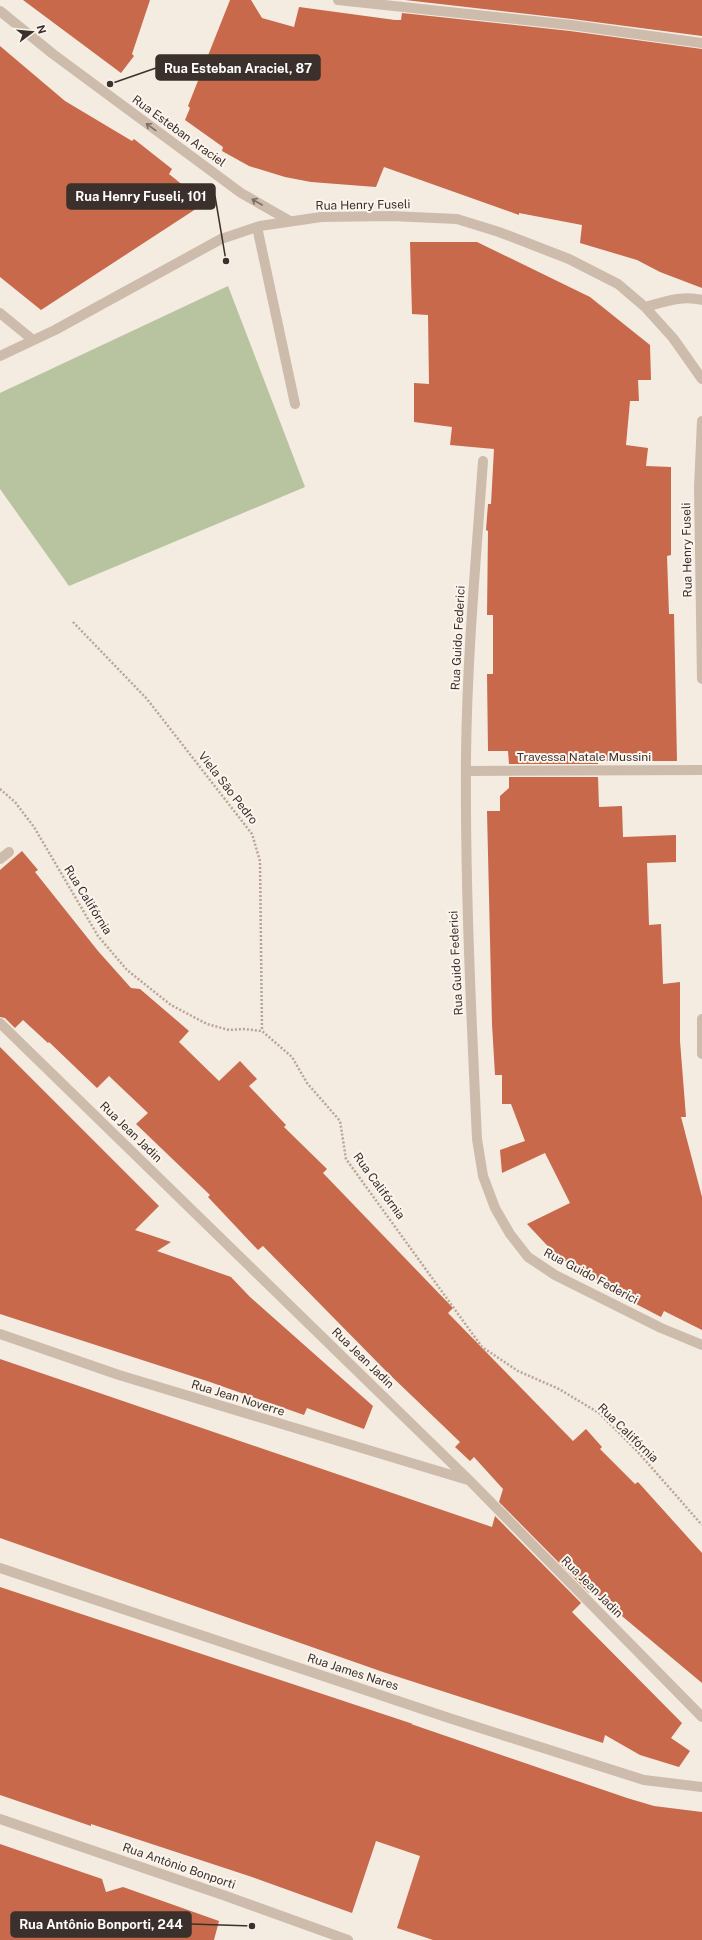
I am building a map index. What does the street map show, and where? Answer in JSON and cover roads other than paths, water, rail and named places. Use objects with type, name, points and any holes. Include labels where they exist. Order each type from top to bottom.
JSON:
[{"type":"street","points":[[338,0],[570,25],[702,43]]},
{"type":"street","name":"Rua Esteban Araciel","points":[[0,11],[53,54],[241,193],[290,222]]},
{"type":"street","name":"Rua Henry Fuseli","points":[[0,356],[33,340],[221,239],[257,227],[321,217],[391,216],[457,219],[499,232],[569,259],[618,284],[645,307],[674,338],[702,379]]},
{"type":"street","points":[[257,227],[296,404]]},
{"type":"street","points":[[645,307],[678,299],[694,298],[702,300]]},
{"type":"street","points":[[0,313],[33,340]]},
{"type":"street","name":"Rua Henry Fuseli","points":[[702,421],[699,487],[702,679]]},
{"type":"street","name":"Rua Guido Federici","points":[[482,460],[469,651],[466,771],[466,901],[477,1138],[483,1176],[495,1208],[510,1234],[528,1257],[562,1278],[661,1328],[702,1345]]},
{"type":"street","name":"Travessa Natale Mussini","points":[[466,771],[702,770]]},
{"type":"street","points":[[0,859],[9,852]]},
{"type":"street","points":[[702,1019],[702,1054]]},
{"type":"street","name":"Rua Jean Jadin","points":[[0,1023],[470,1481],[702,1717]]},
{"type":"street","name":"Rua Jean Noverre","points":[[0,1334],[119,1375],[470,1481]]},
{"type":"street","name":"Rua James Nares","points":[[0,1568],[449,1718],[644,1780],[702,1787]]},
{"type":"street","name":"Rua Antônio Bonporti","points":[[0,1819],[223,1895],[348,1940]]},
{"type":"place","name":"Rua Esteban Araciel, 87","points":[[110,84]]},
{"type":"place","name":"Rua Henry Fuseli, 101","points":[[226,261]]},
{"type":"place","name":"Rua Antônio Bonporti, 244","points":[[252,1926]]}]
